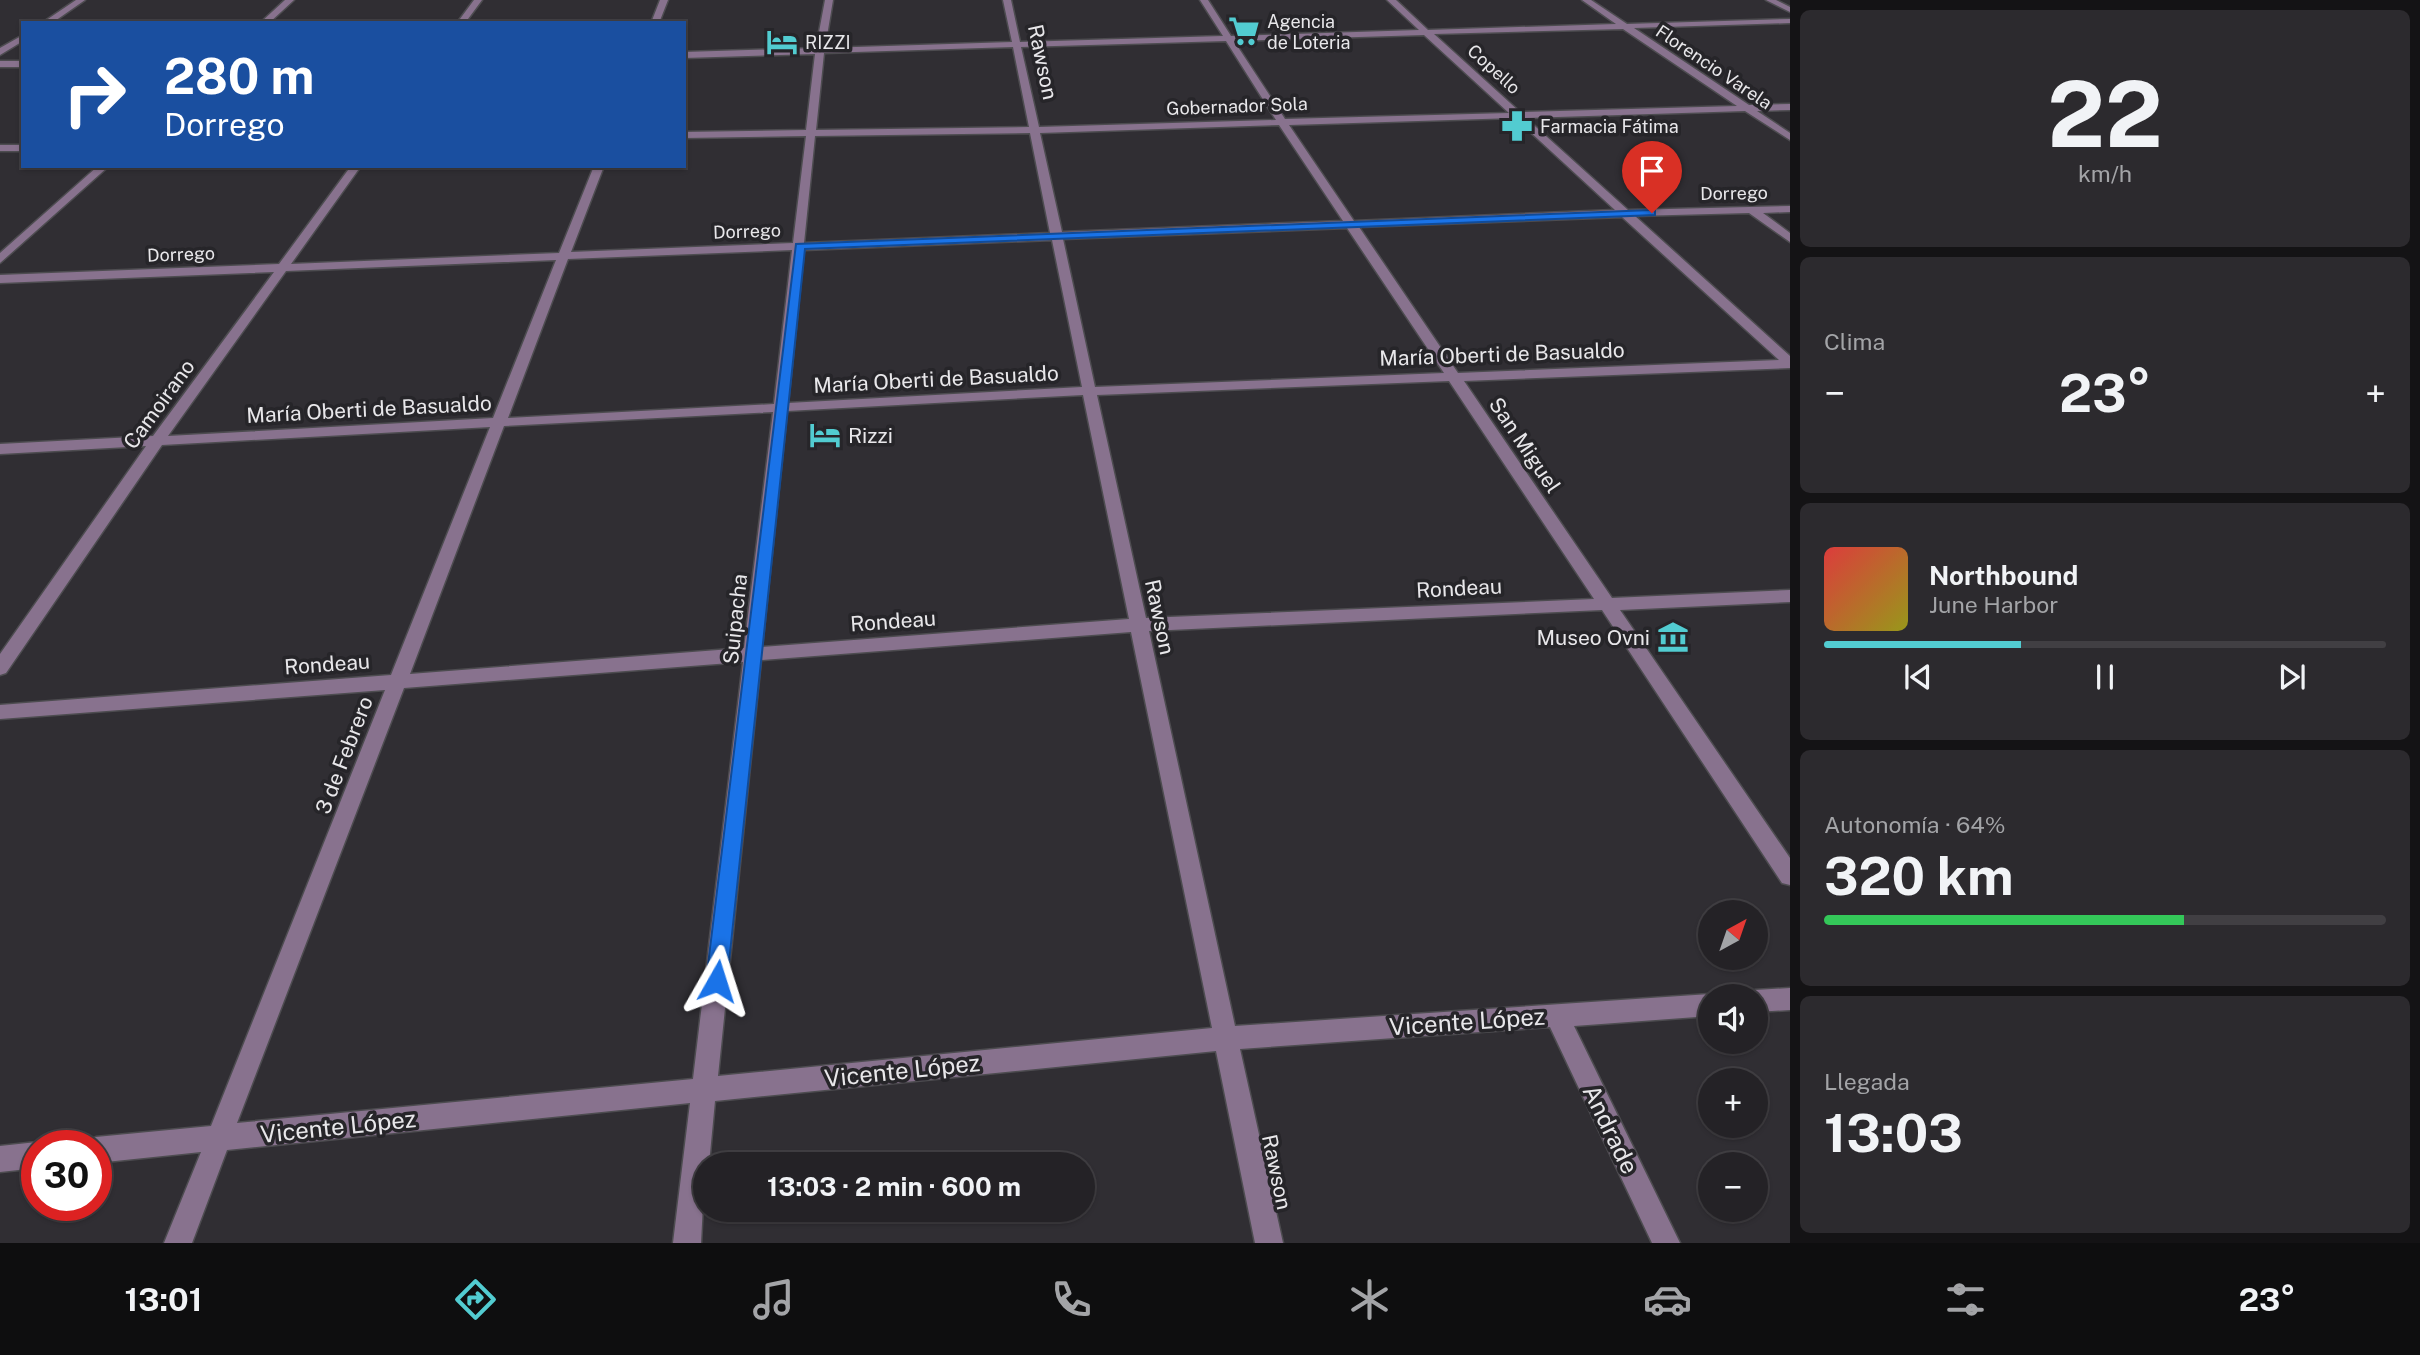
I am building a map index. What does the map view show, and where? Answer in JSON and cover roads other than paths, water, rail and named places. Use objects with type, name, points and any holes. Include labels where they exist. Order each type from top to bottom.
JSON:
[{"type":"street","points":[[49,21],[81,0]]},
{"type":"street","points":[[266,21],[290,0]]},
{"type":"street","points":[[462,21],[478,0]]},
{"type":"street","points":[[656,21],[664,0]]},
{"type":"street","name":"Suipacha","points":[[687,1243],[813,133],[820,51],[829,0]]},
{"type":"street","name":"Rawson","points":[[1007,0],[1269,1243]]},
{"type":"street","name":"San Miguel","points":[[1204,0],[1282,122],[1790,876]]},
{"type":"street","name":"Copello","points":[[1391,0],[1790,363]]},
{"type":"street","name":"Florencio Varela","points":[[1586,0],[1790,137]]},
{"type":"street","points":[[1770,0],[1790,10]]},
{"type":"street","points":[[686,55],[1790,21]]},
{"type":"street","points":[[0,52],[21,38]]},
{"type":"street","points":[[0,64],[21,64]]},
{"type":"street","name":"Gobernador Sola","points":[[686,135],[1034,130],[1790,107]]},
{"type":"street","points":[[0,148],[21,148]]},
{"type":"street","points":[[0,259],[102,168]]},
{"type":"street","name":"Camoirano","points":[[0,668],[157,441],[355,168]]},
{"type":"street","name":"3 de Febrero","points":[[178,1243],[598,168]]},
{"type":"street","name":"Dorrego","points":[[0,279],[1627,213],[1790,209]]},
{"type":"street","points":[[1752,210],[1790,239]]},
{"type":"street","name":"María Oberti de Basualdo","points":[[0,449],[1089,391],[1790,363]]},
{"type":"street","name":"Rondeau","points":[[0,712],[1138,625],[1790,596]]},
{"type":"street","points":[[1768,1000],[1790,999]]},
{"type":"street","name":"Vicente López","points":[[112,1148],[1226,1038],[1698,1005]]},
{"type":"street","name":"Andrade","points":[[1556,1015],[1666,1243]]},
{"type":"street","points":[[0,1159],[21,1157]]},
{"type":"place","name":"Agencia de Loteria","points":[[1244,31]]},
{"type":"place","name":"RIZZI","points":[[782,42]]},
{"type":"place","name":"Farmacia Fátima","points":[[1517,126]]},
{"type":"place","name":"Rizzi","points":[[825,435]]},
{"type":"place","name":"Museo Ovni","points":[[1673,637]]}]
